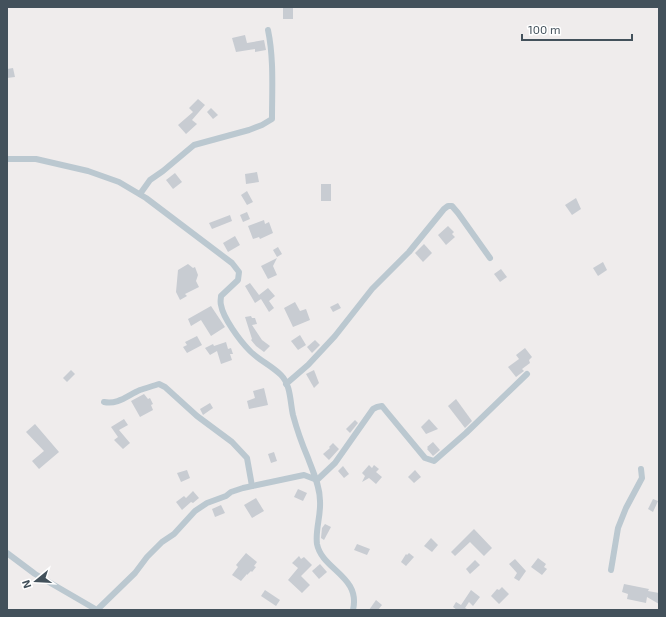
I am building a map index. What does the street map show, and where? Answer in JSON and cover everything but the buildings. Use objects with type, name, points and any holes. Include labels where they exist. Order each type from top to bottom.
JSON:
[{"type":"street","points":[[140,194],[150,180],[194,145],[249,130],[272,119],[271,42],[268,30]]},
{"type":"street","points":[[7,159],[36,158],[80,169],[118,182],[140,194],[232,263],[239,272],[238,280],[221,296],[221,305],[238,337],[250,351],[281,375],[286,384],[300,437],[317,480],[320,501],[316,535],[318,546],[324,556],[349,584],[353,594],[353,610]]},
{"type":"street","points":[[286,384],[308,365],[342,328],[372,289],[409,252],[448,206],[452,206],[458,213],[490,258]]},
{"type":"street","points":[[317,480],[335,463],[372,409],[382,406],[425,458],[434,461],[466,433],[527,374]]},
{"type":"street","points":[[104,402],[112,403],[119,401],[140,390],[159,384],[165,387],[197,416],[232,442],[247,458],[252,486]]},
{"type":"street","points":[[610,570],[618,528],[626,508],[642,478],[641,469]]},
{"type":"street","points":[[7,553],[35,574],[98,609],[130,578],[147,557],[162,542],[174,534],[195,511],[207,503],[226,496],[231,492],[304,475],[317,480]]}]
